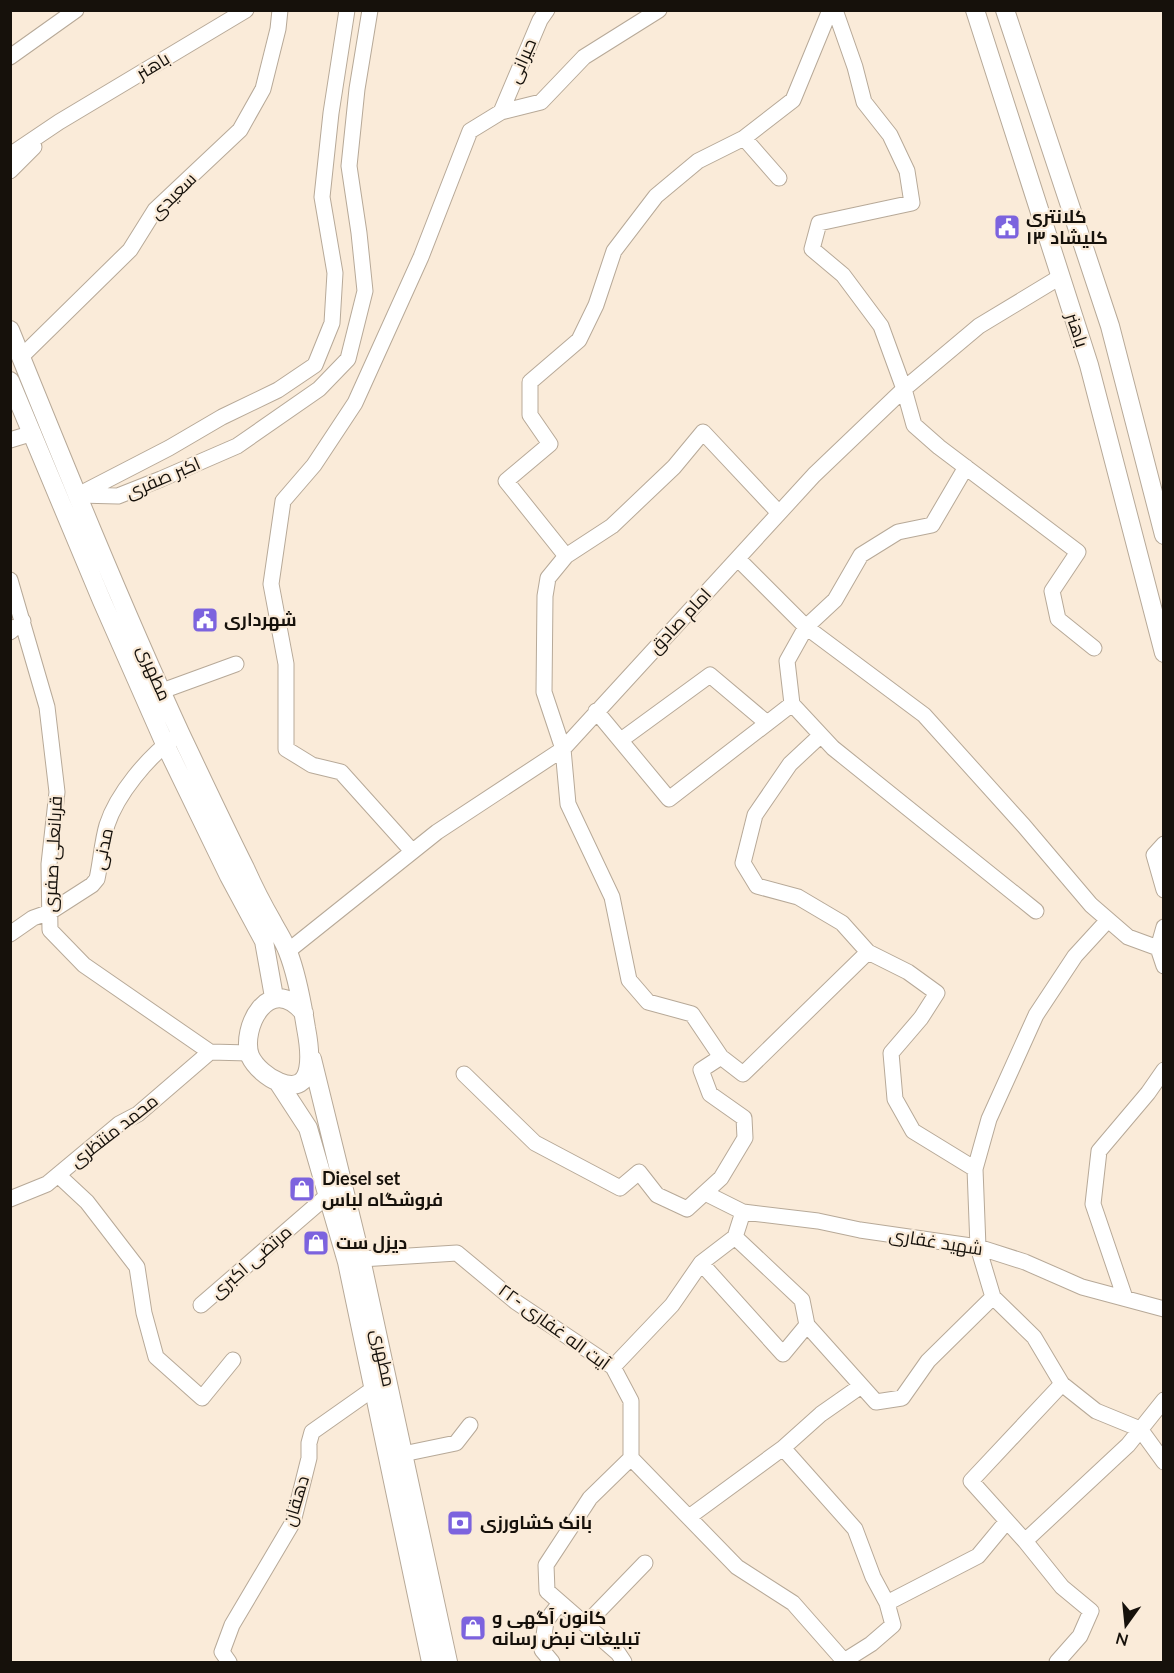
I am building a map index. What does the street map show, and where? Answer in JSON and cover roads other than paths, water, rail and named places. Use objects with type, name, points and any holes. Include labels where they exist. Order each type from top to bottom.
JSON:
[{"type":"main road","name":"باهنر","points":[[975,10],[1089,365],[1164,653]]},
{"type":"main road","name":"باهنر","points":[[1005,10],[1110,326],[1164,535]]},
{"type":"main road","name":"مطهری","points":[[12,337],[70,498],[165,744],[229,876],[264,941],[274,997]]},
{"type":"main road","name":"مطهری","points":[[10,381],[33,433],[70,498],[235,848],[288,951],[304,1013]]},
{"type":"main road","points":[[1110,446],[1138,437]]},
{"type":"main road","points":[[267,959],[278,963],[283,962],[288,951]]},
{"type":"main road","points":[[274,997],[285,998],[295,1003],[304,1013],[311,1056],[308,1072],[301,1082],[291,1085],[279,1082],[255,1065],[249,1053],[249,1038],[253,1022],[260,1007],[274,997]]},
{"type":"main road","name":"مطهری","points":[[311,1056],[361,1259],[381,1388],[431,1662]]},
{"type":"main road","name":"مطهری","points":[[279,1082],[308,1128],[328,1194],[381,1388],[403,1454],[448,1662]]},
{"type":"street","points":[[10,57],[76,10]]},
{"type":"street","name":"سعیدی","points":[[21,357],[130,250],[155,210],[240,130],[263,89],[278,28],[279,10]]},
{"type":"street","name":"اکبر صفری","points":[[70,498],[169,448],[222,417],[278,390],[315,365],[332,323],[335,273],[322,197],[331,113],[347,10]]},
{"type":"street","name":"اکبر صفری","points":[[70,498],[118,496],[161,480],[237,446],[319,389],[348,359],[365,291],[359,233],[348,166],[357,89],[370,10]]},
{"type":"street","name":"حیرانی","points":[[501,112],[540,20],[547,10]]},
{"type":"street","points":[[412,851],[341,772],[312,765],[286,749],[286,664],[271,584],[283,501],[314,465],[355,403],[421,257],[470,131],[501,112],[541,102],[584,57],[659,10]]},
{"type":"street","points":[[566,556],[506,482],[550,444],[530,416],[530,382],[579,340],[596,305],[614,251],[656,196],[698,161],[744,138],[793,100],[830,10]]},
{"type":"street","points":[[835,10],[855,67],[864,102],[890,135],[907,171],[912,203],[819,223],[813,249],[843,275],[881,326],[904,389],[914,425],[1078,552],[1052,591],[1058,619],[1095,648]]},
{"type":"street","name":"باهنر","points":[[59,122],[242,12]]},
{"type":"street","points":[[10,155],[59,122]]},
{"type":"street","points":[[10,171],[59,122]]},
{"type":"street","points":[[744,138],[779,178]]},
{"type":"street","name":"امام صادق","points":[[288,951],[437,832],[563,749],[814,475],[904,389],[979,326],[1060,277]]},
{"type":"street","points":[[779,513],[703,432],[674,467],[612,526],[566,556],[548,579],[545,596],[544,692],[563,749],[568,804],[612,897],[629,980],[648,1002],[692,1014],[721,1057],[743,1074],[868,952]]},
{"type":"street","points":[[10,440],[33,433]]},
{"type":"street","points":[[966,467],[932,525],[898,532],[861,555],[835,600],[806,627],[787,661],[792,704],[833,748],[1036,911]]},
{"type":"street","points":[[738,559],[806,627],[924,715],[1024,826],[1091,905],[1128,937],[1158,948]]},
{"type":"street","name":"قربانعلی صفری","points":[[10,580],[47,707],[57,792],[49,864],[50,930],[84,965],[210,1052]]},
{"type":"street","points":[[10,632],[23,621]]},
{"type":"street","points":[[162,691],[236,664]]},
{"type":"street","points":[[621,740],[710,675],[767,723]]},
{"type":"street","points":[[596,711],[669,799],[792,704]]},
{"type":"street","name":"مدنی","points":[[10,934],[33,918],[50,912],[92,885],[97,879],[107,824],[123,795],[141,768],[165,744],[181,733]]},
{"type":"street","points":[[821,735],[789,764],[755,815],[743,863],[757,886],[798,897],[842,923],[868,952],[908,972],[937,993],[921,1018],[891,1053],[895,1099],[914,1131],[975,1169]]},
{"type":"street","points":[[1164,844],[1154,855],[1164,890]]},
{"type":"street","points":[[1108,920],[1076,956],[1036,1015],[990,1119],[975,1169],[978,1247],[993,1298],[1034,1337],[1062,1384],[1096,1411],[1140,1430],[1164,1462]]},
{"type":"street","points":[[1164,927],[1158,948],[1164,966]]},
{"type":"street","points":[[210,1052],[249,1053]]},
{"type":"street","name":"محمد منتظری","points":[[10,1199],[47,1184],[119,1124],[138,1114],[210,1052]]},
{"type":"street","points":[[464,1074],[535,1143],[620,1188],[639,1172],[657,1196],[687,1209],[721,1178],[745,1138],[744,1118],[710,1094],[701,1070],[721,1057]]},
{"type":"street","points":[[1125,1298],[1092,1204],[1099,1151],[1148,1093],[1164,1070]]},
{"type":"street","points":[[58,1175],[87,1202],[137,1267],[144,1313],[156,1357],[202,1398],[233,1360]]},
{"type":"street","name":"شهید غفاری","points":[[705,1193],[743,1212],[818,1221],[860,1230],[978,1247],[1025,1262],[1082,1287],[1164,1309]]},
{"type":"street","name":"مرتضی اکبری","points":[[201,1305],[328,1194]]},
{"type":"street","points":[[613,1367],[672,1305],[701,1263],[735,1237],[743,1212]]},
{"type":"street","points":[[735,1237],[802,1300],[807,1324],[876,1402],[902,1398],[928,1361],[993,1298]]},
{"type":"street","name":"۲۲- آیت اله غفاری","points":[[361,1259],[457,1253],[516,1302],[613,1367],[631,1401],[631,1458]]},
{"type":"street","points":[[701,1263],[783,1354],[807,1324]]},
{"type":"street","points":[[1057,1662],[1080,1636],[1091,1611],[1062,1587],[1025,1541],[971,1481],[1062,1384]]},
{"type":"street","points":[[688,1517],[783,1448],[821,1414],[861,1386]]},
{"type":"street","name":"دهقان","points":[[229,1662],[222,1652],[232,1625],[293,1522],[309,1458],[312,1432],[381,1388]]},
{"type":"street","points":[[1025,1541],[1128,1445],[1164,1400]]},
{"type":"street","points":[[403,1454],[456,1443],[470,1425]]},
{"type":"street","points":[[624,1662],[618,1653],[547,1591],[546,1565],[590,1498],[631,1458],[737,1567],[793,1603],[844,1662],[872,1644],[893,1625],[887,1603],[873,1577],[855,1529],[783,1448]]},
{"type":"street","points":[[887,1603],[978,1556],[1007,1521]]},
{"type":"street","points":[[586,1624],[645,1563]]},
{"type":"street","points":[[552,1662],[542,1650],[546,1621],[560,1603]]},
{"type":"place","name":"کلانتری ۱۳ کلیشاد","points":[[1007,227]]},
{"type":"place","name":"شهرداری","points":[[205,620]]},
{"type":"place","name":"Diesel set فروشگاه لباس","points":[[302,1189]]},
{"type":"place","name":"دیزل ست","points":[[316,1243]]},
{"type":"place","name":"بانک کشاورزی","points":[[460,1523]]},
{"type":"place","name":"کانون آگهی و تبلیغات نبض رسانه","points":[[473,1628]]}]
